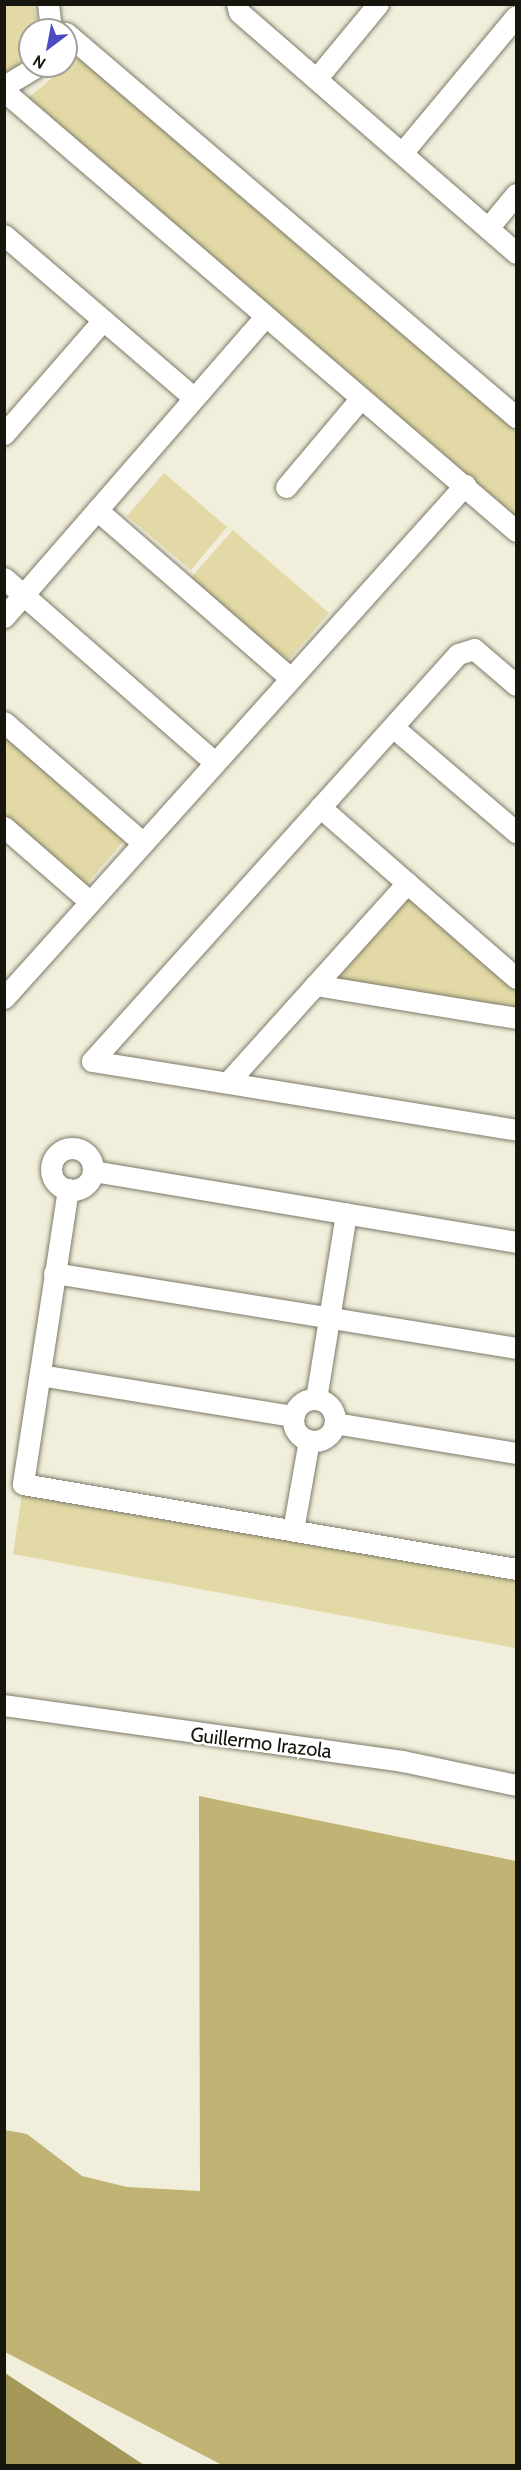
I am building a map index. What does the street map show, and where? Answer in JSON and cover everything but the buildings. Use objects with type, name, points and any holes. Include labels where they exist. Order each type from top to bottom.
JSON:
[{"type":"street","points":[[237,4],[239,12],[516,253]]},
{"type":"street","points":[[316,79],[378,4]]},
{"type":"street","points":[[402,153],[516,16]]},
{"type":"street","points":[[78,39],[516,417]]},
{"type":"street","points":[[4,86],[18,78]]},
{"type":"street","points":[[4,91],[264,318],[465,485],[516,531]]},
{"type":"street","points":[[488,228],[516,194]]},
{"type":"street","points":[[7,242],[104,320],[194,398]]},
{"type":"street","points":[[4,617],[264,318]]},
{"type":"street","points":[[4,434],[104,320]]},
{"type":"street","points":[[286,487],[361,398]]},
{"type":"street","points":[[8,987],[465,485]]},
{"type":"street","points":[[97,510],[290,678]]},
{"type":"street","points":[[4,578],[214,762]]},
{"type":"street","points":[[516,685],[466,648],[92,1061],[516,1130]]},
{"type":"street","points":[[4,722],[141,841]]},
{"type":"street","points":[[393,727],[516,832]]},
{"type":"street","points":[[320,807],[516,978]]},
{"type":"street","points":[[4,827],[88,900]]},
{"type":"street","points":[[228,1082],[407,883]]},
{"type":"street","points":[[315,985],[516,1018]]},
{"type":"street","points":[[68,1189],[52,1173],[59,1154],[79,1150],[93,1171],[516,1242]]},
{"type":"street","points":[[68,1189],[83,1187],[93,1171]]},
{"type":"street","points":[[68,1189],[23,1484],[516,1569]]},
{"type":"street","points":[[316,1400],[346,1213]]},
{"type":"street","points":[[54,1273],[516,1348]]},
{"type":"street","points":[[40,1375],[294,1416]]},
{"type":"street","points":[[316,1400],[331,1408],[335,1423],[326,1437],[309,1440],[297,1432],[294,1416],[299,1405],[316,1400]]},
{"type":"street","points":[[335,1423],[516,1453]]},
{"type":"street","points":[[293,1530],[309,1440]]},
{"type":"street","name":"Guillermo Irazola","points":[[4,1705],[402,1761],[516,1785]]},
{"type":"shaded area","points":[[5,5],[33,5],[37,18],[18,18],[18,66],[5,76]]},
{"type":"shaded area","points":[[78,56],[516,431],[516,522],[26,100],[52,78],[78,78]]},
{"type":"shaded area","points":[[164,473],[227,527],[191,570],[127,516]]},
{"type":"shaded area","points":[[233,530],[329,613],[284,665],[187,582]]},
{"type":"shaded area","points":[[5,734],[126,838],[85,886],[5,815]]},
{"type":"shaded area","points":[[408,895],[516,989],[516,1010],[328,980]]},
{"type":"shaded area","points":[[22,1494],[516,1580],[516,1648],[13,1554]]},
{"type":"shaded area","points":[[199,1796],[516,1861],[516,2465],[222,2465],[5,2352],[5,2130],[27,2134],[82,2176],[127,2187],[200,2191]]},
{"type":"shaded area","points":[[5,2373],[144,2465],[5,2465]]}]
